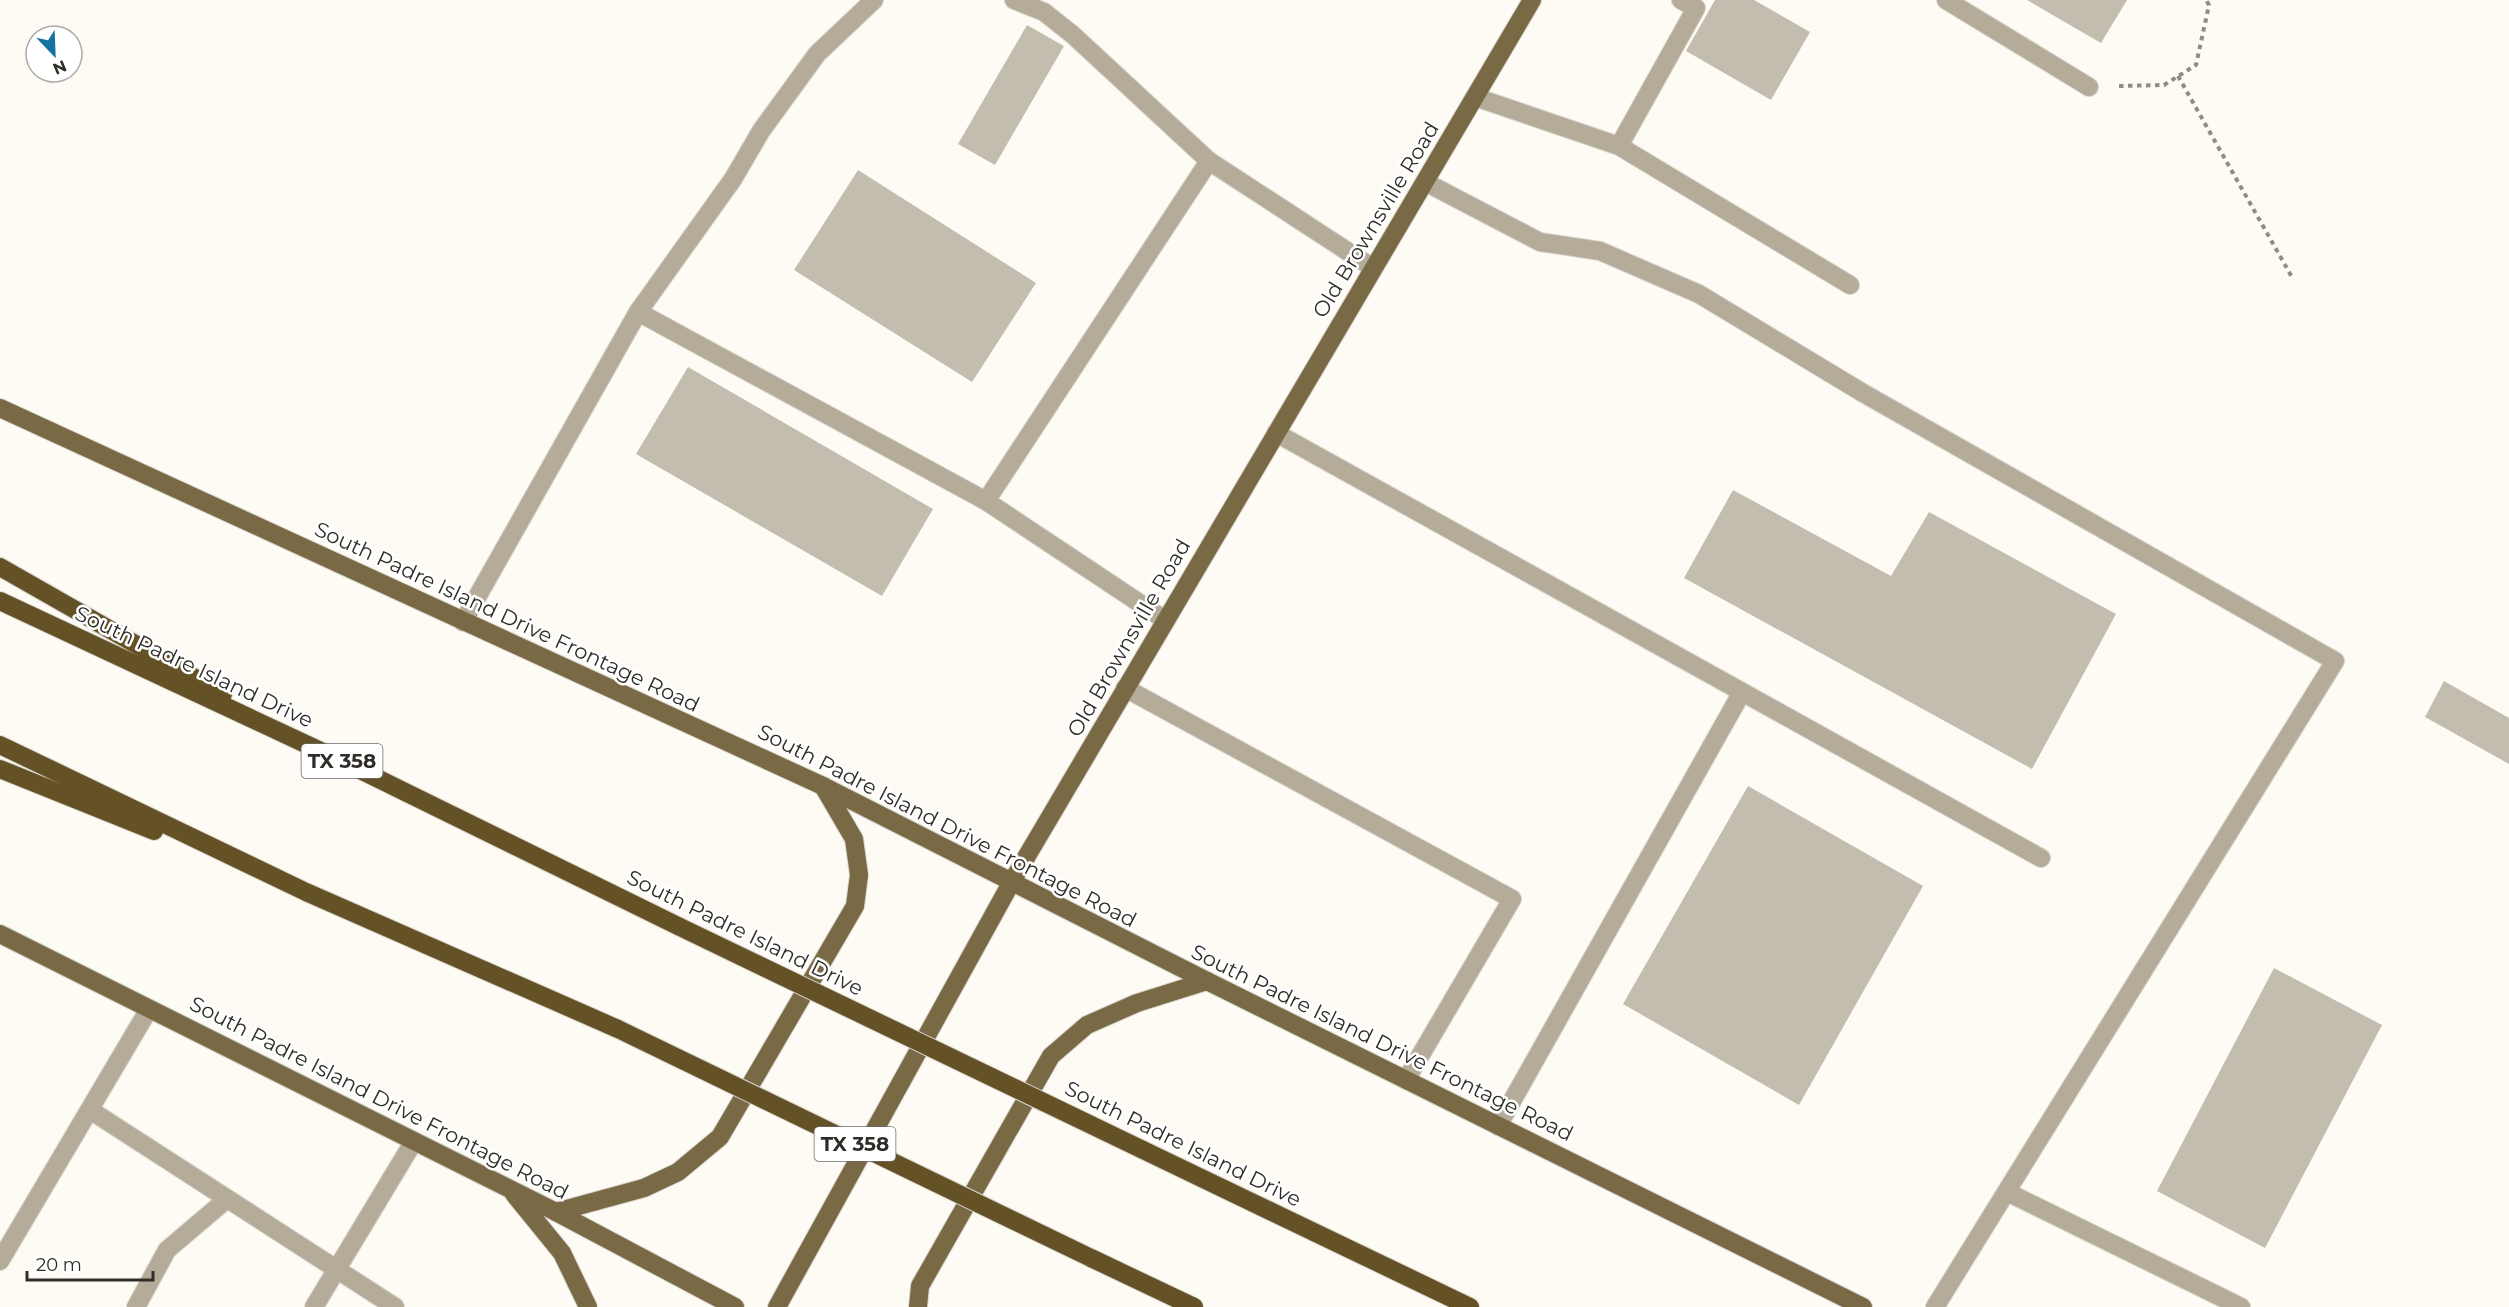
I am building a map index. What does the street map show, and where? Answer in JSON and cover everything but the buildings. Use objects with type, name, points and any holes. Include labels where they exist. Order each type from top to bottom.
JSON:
[{"type":"highway","points":[[0,567],[342,761]]},
{"type":"highway","name":"South Padre Island Drive","points":[[0,601],[342,761],[680,927],[1470,1307]]},
{"type":"highway","name":"TX 358","points":[[0,744],[306,892],[618,1029],[1194,1307]]},
{"type":"highway","points":[[0,769],[306,892]]},
{"type":"main road","name":"Old Brownsville Road","points":[[777,1307],[1011,883],[1532,0]]},
{"type":"main road","name":"South Padre Island Drive Frontage Road","points":[[0,408],[824,786],[1011,883],[1863,1307]]},
{"type":"main road","points":[[556,1212],[644,1188],[678,1172],[720,1137],[855,906],[859,875],[854,839],[824,786]]},
{"type":"main road","name":"South Padre Island Drive Frontage Road","points":[[0,934],[509,1188],[735,1307]]},
{"type":"main road","points":[[918,1307],[920,1286],[1051,1056],[1087,1024],[1137,1004],[1207,981]]},
{"type":"main road","points":[[509,1188],[562,1253],[588,1307]]},
{"type":"lane","points":[[463,622],[638,312],[733,179],[761,131],[817,54],[874,0]]},
{"type":"lane","points":[[1014,0],[1044,12],[1074,35],[1209,161],[1373,268]]},
{"type":"lane","points":[[1619,146],[1696,8],[1681,0]]},
{"type":"lane","points":[[1946,0],[2089,87]]},
{"type":"lane","points":[[1475,97],[1619,146],[1850,285]]},
{"type":"lane","points":[[986,501],[1209,161]]},
{"type":"lane","points":[[1425,182],[1540,242],[1600,251],[1699,294],[1863,393],[2335,661],[1935,1307]]},
{"type":"lane","points":[[638,312],[986,501],[1165,620]]},
{"type":"lane","points":[[1276,433],[2042,858]]},
{"type":"lane","points":[[1125,688],[1512,899],[1406,1080]]},
{"type":"lane","points":[[1498,1126],[1742,692]]},
{"type":"lane","points":[[0,1261],[149,1009]]},
{"type":"lane","points":[[90,1110],[394,1307]]},
{"type":"lane","points":[[314,1307],[414,1141]]},
{"type":"lane","points":[[2007,1192],[2241,1307]]},
{"type":"lane","points":[[136,1307],[167,1250],[227,1199]]},
{"type":"path","points":[[2089,87],[2164,85],[2196,65],[2209,5],[2206,0]]},
{"type":"path","points":[[2178,76],[2292,279]]}]
